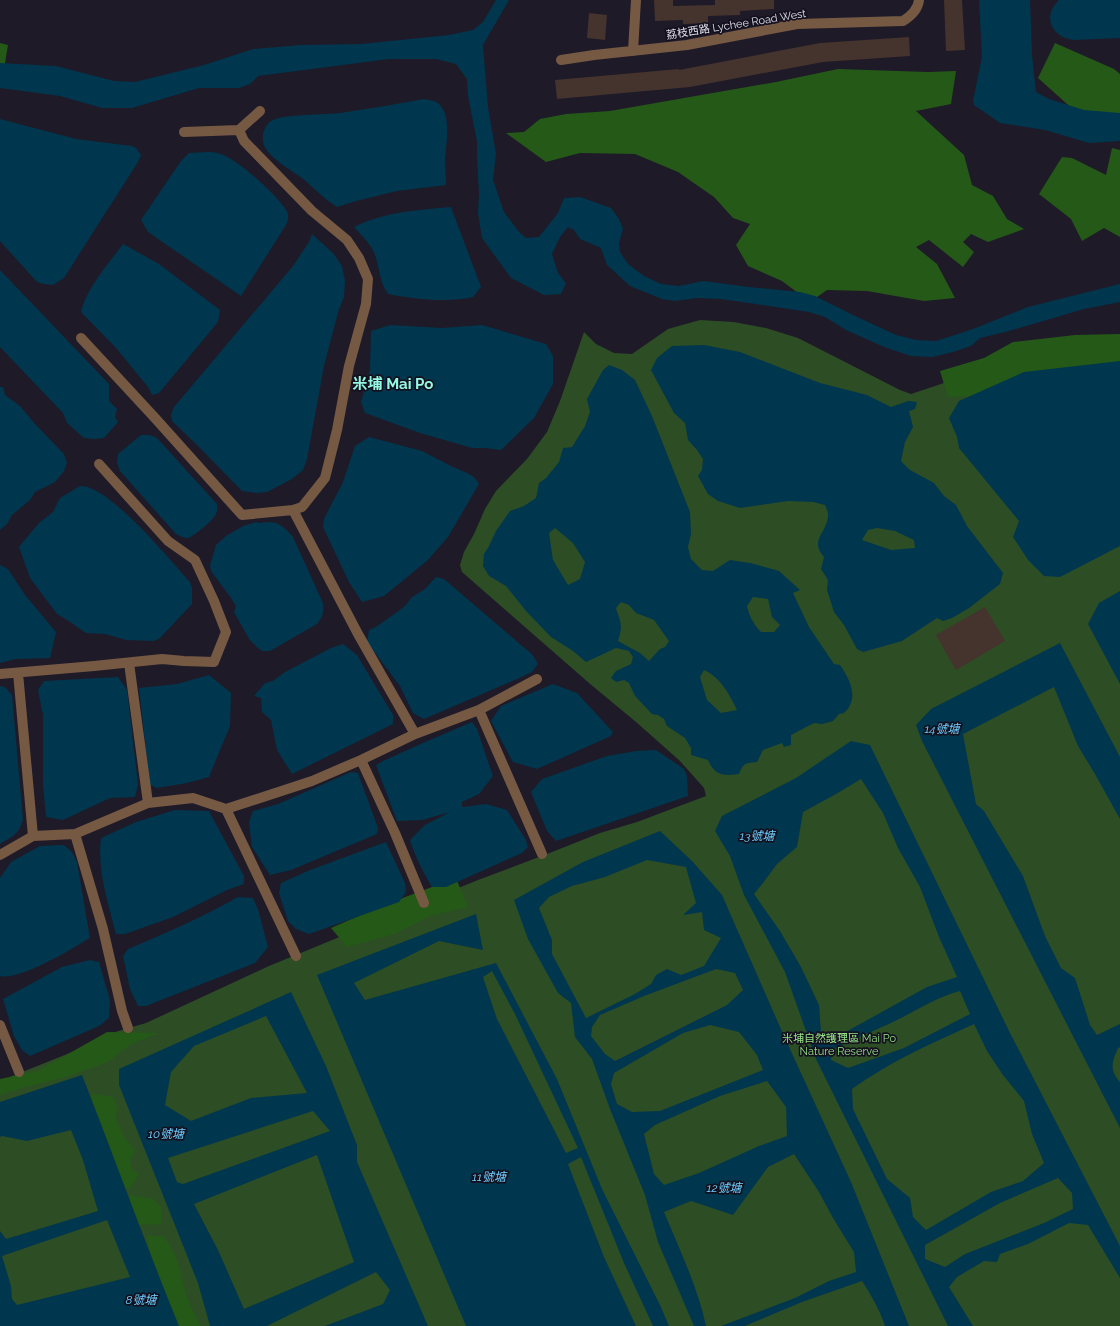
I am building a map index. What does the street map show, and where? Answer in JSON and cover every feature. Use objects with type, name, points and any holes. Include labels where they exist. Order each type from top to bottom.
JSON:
[{"type":"street","points":[[633,51],[636,0]]},
{"type":"street","name":"荔枝西路 Lychee Road West","points":[[562,60],[687,45],[798,24],[903,20],[913,14],[917,9],[919,0]]},
{"type":"street","points":[[184,132],[239,130],[260,111]]},
{"type":"street","points":[[81,338],[156,418],[242,515],[293,510],[302,507],[325,478],[337,430],[350,366],[366,304],[368,279],[359,258],[347,240],[312,211],[244,141],[239,130]]},
{"type":"street","points":[[0,674],[128,663],[162,658],[184,661],[214,662],[226,632],[214,601],[195,560],[168,541],[98,464]]},
{"type":"street","points":[[293,510],[358,634],[415,734]]},
{"type":"street","points":[[128,663],[148,803]]},
{"type":"street","points":[[18,673],[33,836]]},
{"type":"street","points":[[0,855],[33,836],[75,834],[148,803],[193,798],[226,809],[312,781],[361,760],[415,734],[479,710],[537,679]]},
{"type":"street","points":[[479,710],[542,854]]},
{"type":"street","points":[[361,760],[395,833],[424,903]]},
{"type":"street","points":[[226,809],[296,956]]},
{"type":"street","points":[[75,834],[103,929],[122,1011],[128,1028]]},
{"type":"street","points":[[0,1025],[19,1072]]},
{"type":"green space","points":[[0,43],[8,45],[4,69],[0,69]]},
{"type":"green space","points":[[1055,43],[1114,69],[1120,74],[1120,128],[1095,129],[1038,78]]},
{"type":"green space","points":[[838,69],[928,72],[956,71],[951,104],[916,111],[964,155],[972,185],[993,196],[1007,219],[1024,229],[988,242],[971,234],[963,242],[974,252],[963,267],[929,240],[916,247],[937,264],[955,298],[924,301],[867,291],[827,290],[810,302],[782,281],[748,266],[736,245],[750,224],[733,218],[714,197],[678,172],[635,154],[580,153],[546,162],[506,133],[524,132],[540,119],[566,114],[610,111],[776,82]]},
{"type":"green space","points":[[1112,148],[1120,150],[1120,237],[1104,228],[1082,241],[1071,219],[1039,194],[1062,157],[1072,158],[1106,175]]},
{"type":"green space","name":"米埔自然護理區 Mai Po Nature Reserve","points":[[700,320],[734,322],[766,328],[798,338],[900,390],[911,394],[941,384],[988,365],[1120,342],[1120,1326],[0,1326],[0,1081],[77,1050],[115,1032],[146,1023],[269,966],[478,880],[600,833],[637,822],[706,796],[704,788],[680,761],[462,572],[460,565],[464,552],[485,509],[496,491],[527,459],[547,432],[560,401],[584,332],[596,344],[614,353],[632,354],[668,329]]},
{"type":"green space","points":[[1120,334],[1120,369],[994,395],[948,397],[940,371],[984,358],[1013,342],[1075,335]]},
{"type":"green space","points":[[456,878],[468,907],[430,916],[395,934],[347,947],[331,928],[384,905]]},
{"type":"green space","points":[[107,1032],[159,1033],[131,1044],[108,1062],[63,1078],[0,1095],[0,1079],[38,1071]]},
{"type":"green space","points":[[94,1094],[114,1097],[118,1111],[115,1117],[125,1138],[135,1151],[130,1160],[132,1170],[139,1173],[130,1189],[118,1187],[85,1101]]},
{"type":"green space","points":[[130,1195],[153,1199],[162,1208],[161,1224],[139,1225],[126,1213]]},
{"type":"green space","points":[[147,1236],[163,1236],[169,1244],[179,1265],[188,1301],[201,1326],[172,1326],[155,1286]]},
{"type":"water","points":[[496,0],[509,0],[483,45],[488,107],[496,154],[493,180],[504,212],[519,232],[526,238],[539,237],[558,213],[564,198],[580,197],[611,208],[619,219],[623,229],[619,243],[620,252],[628,264],[644,276],[661,284],[679,286],[703,281],[800,292],[815,296],[896,335],[916,340],[936,341],[973,329],[1028,307],[1120,284],[1120,302],[1084,309],[980,338],[971,346],[953,352],[932,357],[911,356],[884,347],[846,330],[825,317],[809,312],[721,299],[697,298],[675,301],[662,299],[630,286],[607,265],[601,248],[580,239],[574,230],[568,227],[560,237],[552,254],[558,273],[566,283],[561,294],[544,295],[511,278],[482,238],[478,213],[479,193],[477,141],[468,96],[467,79],[456,64],[436,59],[389,59],[258,76],[250,84],[239,88],[199,88],[132,108],[102,108],[60,96],[0,88],[0,63],[56,66],[114,81],[135,82],[204,65],[253,49],[301,45],[361,44],[449,35],[473,30],[483,22]]},
{"type":"water","points":[[979,0],[1030,0],[1032,55],[1036,92],[1049,99],[1084,110],[1120,113],[1120,141],[1089,143],[1045,130],[1000,123],[974,105],[973,101],[982,57]]},
{"type":"water","points":[[1059,0],[1120,0],[1120,38],[1073,40],[1059,35],[1051,25],[1050,19],[1054,6]]},
{"type":"water","points":[[424,99],[432,100],[439,104],[446,116],[446,185],[397,191],[337,207],[323,197],[302,178],[276,160],[265,147],[263,140],[267,125],[273,120],[279,118],[340,113]]},
{"type":"water","points":[[0,119],[76,139],[132,146],[136,148],[141,155],[64,278],[53,285],[37,282],[0,241]]},
{"type":"water","points":[[214,152],[234,161],[265,186],[281,203],[288,214],[286,225],[241,296],[148,232],[141,220],[181,161],[189,153]]},
{"type":"water","points":[[451,207],[481,287],[473,297],[453,300],[419,299],[388,294],[383,284],[377,260],[371,247],[354,227],[389,215]]},
{"type":"water","points":[[312,234],[333,253],[342,266],[345,281],[344,297],[339,309],[324,366],[307,459],[303,470],[292,479],[267,492],[256,493],[242,491],[172,421],[171,415],[174,407],[293,266],[309,242]]},
{"type":"water","points":[[123,244],[159,264],[220,310],[218,322],[159,393],[152,395],[148,387],[116,348],[81,312],[93,285]]},
{"type":"water","points":[[0,270],[109,384],[109,401],[117,409],[115,417],[118,422],[104,438],[84,438],[67,423],[63,413],[0,347]]},
{"type":"water","points":[[390,325],[442,328],[482,325],[546,344],[553,356],[553,384],[534,418],[501,450],[472,448],[420,433],[365,413],[361,402],[370,369],[371,331]]},
{"type":"water","points":[[704,345],[740,352],[820,383],[867,395],[891,407],[908,401],[917,402],[915,409],[909,411],[913,427],[905,442],[901,461],[910,470],[934,483],[944,496],[956,505],[967,526],[1003,573],[1000,584],[969,608],[952,618],[943,621],[937,618],[902,641],[863,652],[857,649],[844,625],[834,612],[827,590],[828,580],[821,569],[824,557],[820,551],[818,540],[826,526],[828,513],[825,505],[813,502],[788,501],[740,508],[718,501],[708,494],[698,476],[702,470],[703,459],[688,440],[685,423],[674,413],[651,370],[657,358],[672,346]],"holes":[[[877,528],[895,531],[914,540],[915,548],[891,550],[862,540],[868,530]]]},
{"type":"water","points":[[1120,361],[1120,546],[1060,577],[1044,576],[1028,560],[1013,537],[1019,521],[959,448],[957,437],[949,418],[959,401],[1024,372]]},
{"type":"water","points":[[609,365],[622,370],[635,380],[652,416],[690,512],[691,534],[688,547],[691,559],[702,570],[713,571],[730,560],[750,563],[779,571],[800,590],[793,593],[809,627],[834,664],[840,665],[846,674],[852,689],[852,700],[844,713],[839,714],[833,721],[822,724],[814,723],[791,735],[791,745],[784,747],[782,743],[763,750],[757,762],[745,764],[739,774],[720,774],[714,769],[708,760],[691,755],[691,748],[685,738],[667,726],[664,719],[658,715],[652,714],[635,696],[629,683],[624,680],[616,682],[611,678],[616,671],[631,664],[633,657],[629,651],[616,648],[586,662],[573,651],[551,637],[526,611],[506,586],[489,576],[483,566],[484,554],[496,531],[510,511],[524,506],[536,498],[539,483],[546,478],[559,462],[563,448],[572,447],[585,426],[590,412],[587,399],[603,370]],"holes":[[[555,528],[573,543],[585,562],[580,579],[568,585],[553,560],[549,533]],[[753,597],[768,599],[772,617],[780,625],[774,632],[761,632],[752,620],[747,606]],[[621,602],[629,605],[636,613],[654,620],[669,641],[665,647],[660,649],[649,661],[640,653],[618,641],[621,624],[616,608]],[[704,670],[715,677],[728,693],[737,710],[721,713],[707,700],[700,677]]]},
{"type":"water","points":[[0,387],[3,387],[5,395],[20,406],[64,454],[67,463],[64,471],[55,482],[35,492],[30,500],[12,515],[7,524],[0,530]]},
{"type":"water","points":[[141,435],[150,435],[157,438],[217,504],[216,515],[188,538],[176,534],[120,471],[117,463],[118,454]]},
{"type":"water","points":[[369,437],[422,451],[474,477],[479,484],[448,537],[428,560],[384,596],[362,602],[349,582],[323,527],[324,519],[343,482],[355,446]]},
{"type":"water","points":[[80,486],[92,489],[106,497],[122,510],[138,525],[190,582],[192,588],[192,604],[160,638],[154,641],[126,640],[105,634],[86,633],[57,614],[30,578],[19,547],[39,523],[53,512],[60,498]]},
{"type":"water","points":[[256,522],[276,523],[293,537],[323,603],[323,614],[317,624],[270,651],[262,651],[249,639],[234,612],[236,606],[211,571],[210,565],[216,545],[226,536],[243,526]]},
{"type":"water","points":[[0,565],[8,569],[25,595],[56,632],[50,658],[15,659],[0,663]]},
{"type":"water","points":[[436,577],[444,579],[532,654],[538,664],[532,672],[424,719],[413,713],[400,686],[367,642],[369,630],[376,627],[404,607],[412,597],[425,589]]},
{"type":"water","points":[[1120,591],[1120,684],[1088,624],[1099,603]]},
{"type":"water","name":"14號塘","points":[[1060,643],[1120,757],[1120,819],[1078,746],[1054,687],[963,734],[976,804],[984,811],[1023,876],[1045,936],[1061,968],[1075,978],[1090,1025],[1097,1035],[1120,1024],[1120,1047],[1118,1048],[1113,1062],[1113,1070],[1120,1082],[1120,1128],[922,741],[916,725],[931,709]]},
{"type":"water","points":[[343,644],[357,655],[393,715],[393,724],[292,774],[277,750],[271,720],[262,712],[261,698],[254,696],[265,683],[273,681],[285,672],[331,648]]},
{"type":"water","points":[[209,675],[231,693],[230,726],[209,777],[187,783],[157,788],[150,785],[139,688],[177,684]]},
{"type":"water","points":[[118,677],[127,690],[138,784],[135,797],[110,798],[63,820],[46,817],[43,785],[43,715],[38,690],[44,681]]},
{"type":"water","points":[[553,684],[577,693],[613,732],[611,736],[537,769],[513,762],[491,721],[501,706]]},
{"type":"water","points":[[0,686],[5,687],[12,695],[23,819],[20,829],[12,837],[0,844]]},
{"type":"water","points":[[472,722],[477,729],[493,776],[479,794],[462,802],[462,807],[486,804],[507,810],[526,840],[528,847],[522,853],[446,887],[432,887],[425,876],[410,840],[425,825],[450,812],[422,820],[397,821],[376,765]]},
{"type":"water","name":"13號塘","points":[[851,741],[870,745],[1010,1033],[1120,1246],[1120,1278],[1088,1225],[1069,1223],[1028,1244],[1000,1254],[997,1262],[984,1261],[957,1277],[949,1287],[973,1326],[948,1326],[816,1059],[785,972],[744,895],[730,856],[715,831],[722,816],[796,778]],"holes":[[[861,779],[883,813],[898,848],[920,887],[939,937],[957,977],[927,987],[833,1039],[821,1032],[819,1005],[801,967],[780,931],[754,894],[777,864],[797,847],[803,812]],[[960,991],[970,1014],[904,1048],[848,1068],[831,1060],[832,1050],[895,1021],[934,1000]],[[974,1024],[987,1051],[1003,1075],[1024,1101],[1032,1134],[1044,1163],[1023,1181],[991,1192],[926,1230],[913,1217],[910,1198],[887,1179],[853,1109],[852,1089],[881,1070]],[[1058,1178],[1072,1193],[1073,1209],[1044,1223],[965,1254],[945,1267],[925,1259],[925,1245],[1000,1203]]]},
{"type":"water","points":[[656,750],[684,769],[687,776],[688,796],[556,841],[547,831],[531,792],[542,779],[607,756],[636,751]]},
{"type":"water","points":[[351,772],[358,773],[378,828],[377,834],[291,870],[270,875],[252,847],[249,822],[253,811],[278,804]]},
{"type":"water","points":[[175,810],[209,811],[244,876],[244,884],[227,890],[173,917],[125,934],[116,934],[102,874],[100,850],[101,838],[136,822]]},
{"type":"water","name":"12號塘","points":[[660,831],[692,861],[722,895],[784,1036],[851,1182],[909,1326],[885,1326],[881,1314],[862,1281],[802,1302],[745,1326],[721,1326],[795,1298],[829,1281],[856,1272],[854,1252],[819,1192],[794,1154],[768,1167],[733,1215],[691,1201],[664,1212],[682,1254],[703,1312],[706,1326],[694,1326],[658,1242],[645,1195],[610,1109],[592,1059],[575,1037],[571,1003],[558,993],[528,939],[514,900],[583,862]],"holes":[[[647,860],[686,867],[696,903],[683,915],[702,912],[704,930],[721,938],[704,966],[681,975],[667,969],[656,975],[651,984],[635,994],[586,1018],[552,954],[552,940],[539,908],[549,897],[572,886],[605,877]],[[716,969],[735,973],[743,990],[727,1005],[615,1061],[605,1054],[591,1036],[592,1027],[600,1015],[644,996]],[[710,1025],[739,1032],[757,1055],[763,1070],[660,1111],[632,1112],[617,1104],[611,1084],[614,1073],[683,1033]],[[767,1081],[786,1107],[787,1136],[759,1146],[699,1173],[664,1185],[654,1174],[644,1134],[655,1125],[720,1096]]]},
{"type":"water","points":[[386,842],[405,883],[406,892],[399,902],[309,934],[296,929],[288,921],[279,893],[281,883],[310,870]]},
{"type":"water","points":[[64,845],[72,852],[77,862],[90,938],[59,956],[32,969],[20,974],[0,976],[0,878],[11,862],[40,846]]},
{"type":"water","points":[[238,897],[253,898],[258,909],[268,947],[255,963],[146,1006],[138,1006],[130,989],[123,956],[128,949],[198,918]]},
{"type":"water","name":"11號塘","points":[[476,914],[483,950],[439,941],[354,983],[365,1000],[496,963],[557,1079],[602,1189],[669,1326],[653,1326],[624,1263],[581,1157],[568,1164],[604,1257],[636,1326],[466,1326],[317,975]],"holes":[[[492,971],[515,1014],[578,1148],[566,1153],[497,1019],[483,977]]]},
{"type":"water","points":[[90,960],[99,962],[110,1000],[109,1018],[99,1026],[30,1056],[22,1050],[14,1036],[3,999],[62,967]]},
{"type":"water","name":"10號塘","points":[[291,992],[326,1066],[357,1145],[357,1162],[428,1326],[325,1326],[383,1304],[390,1290],[376,1272],[267,1326],[210,1326],[198,1283],[119,1085],[119,1069]],"holes":[[[266,1016],[307,1093],[251,1098],[191,1121],[165,1105],[171,1072],[194,1046]],[[313,1111],[330,1131],[183,1184],[177,1182],[168,1158]],[[317,1155],[354,1262],[244,1309],[218,1250],[194,1204]]]},
{"type":"water","name":"8號塘","points":[[82,1075],[179,1326],[0,1326],[0,1231],[6,1239],[98,1211],[83,1160],[71,1130],[27,1141],[2,1136],[0,1137],[0,1102]],"holes":[[[107,1220],[130,1277],[17,1305],[12,1299],[11,1286],[2,1256]]]},
{"type":"building","points":[[654,0],[673,0],[673,6],[715,5],[715,0],[774,0],[774,9],[740,11],[740,15],[708,16],[708,23],[683,24],[683,20],[655,21]]},
{"type":"building","points":[[944,0],[962,0],[965,50],[946,51]]},
{"type":"building","points":[[589,13],[607,15],[605,40],[587,38]]},
{"type":"building","points":[[909,37],[910,56],[823,62],[690,87],[557,99],[555,80],[679,70],[820,43]]},
{"type":"building","points":[[985,607],[1005,641],[956,670],[936,635]]},
{"type":"district","name":"米埔 Mai Po","points":[[393,384]]}]
